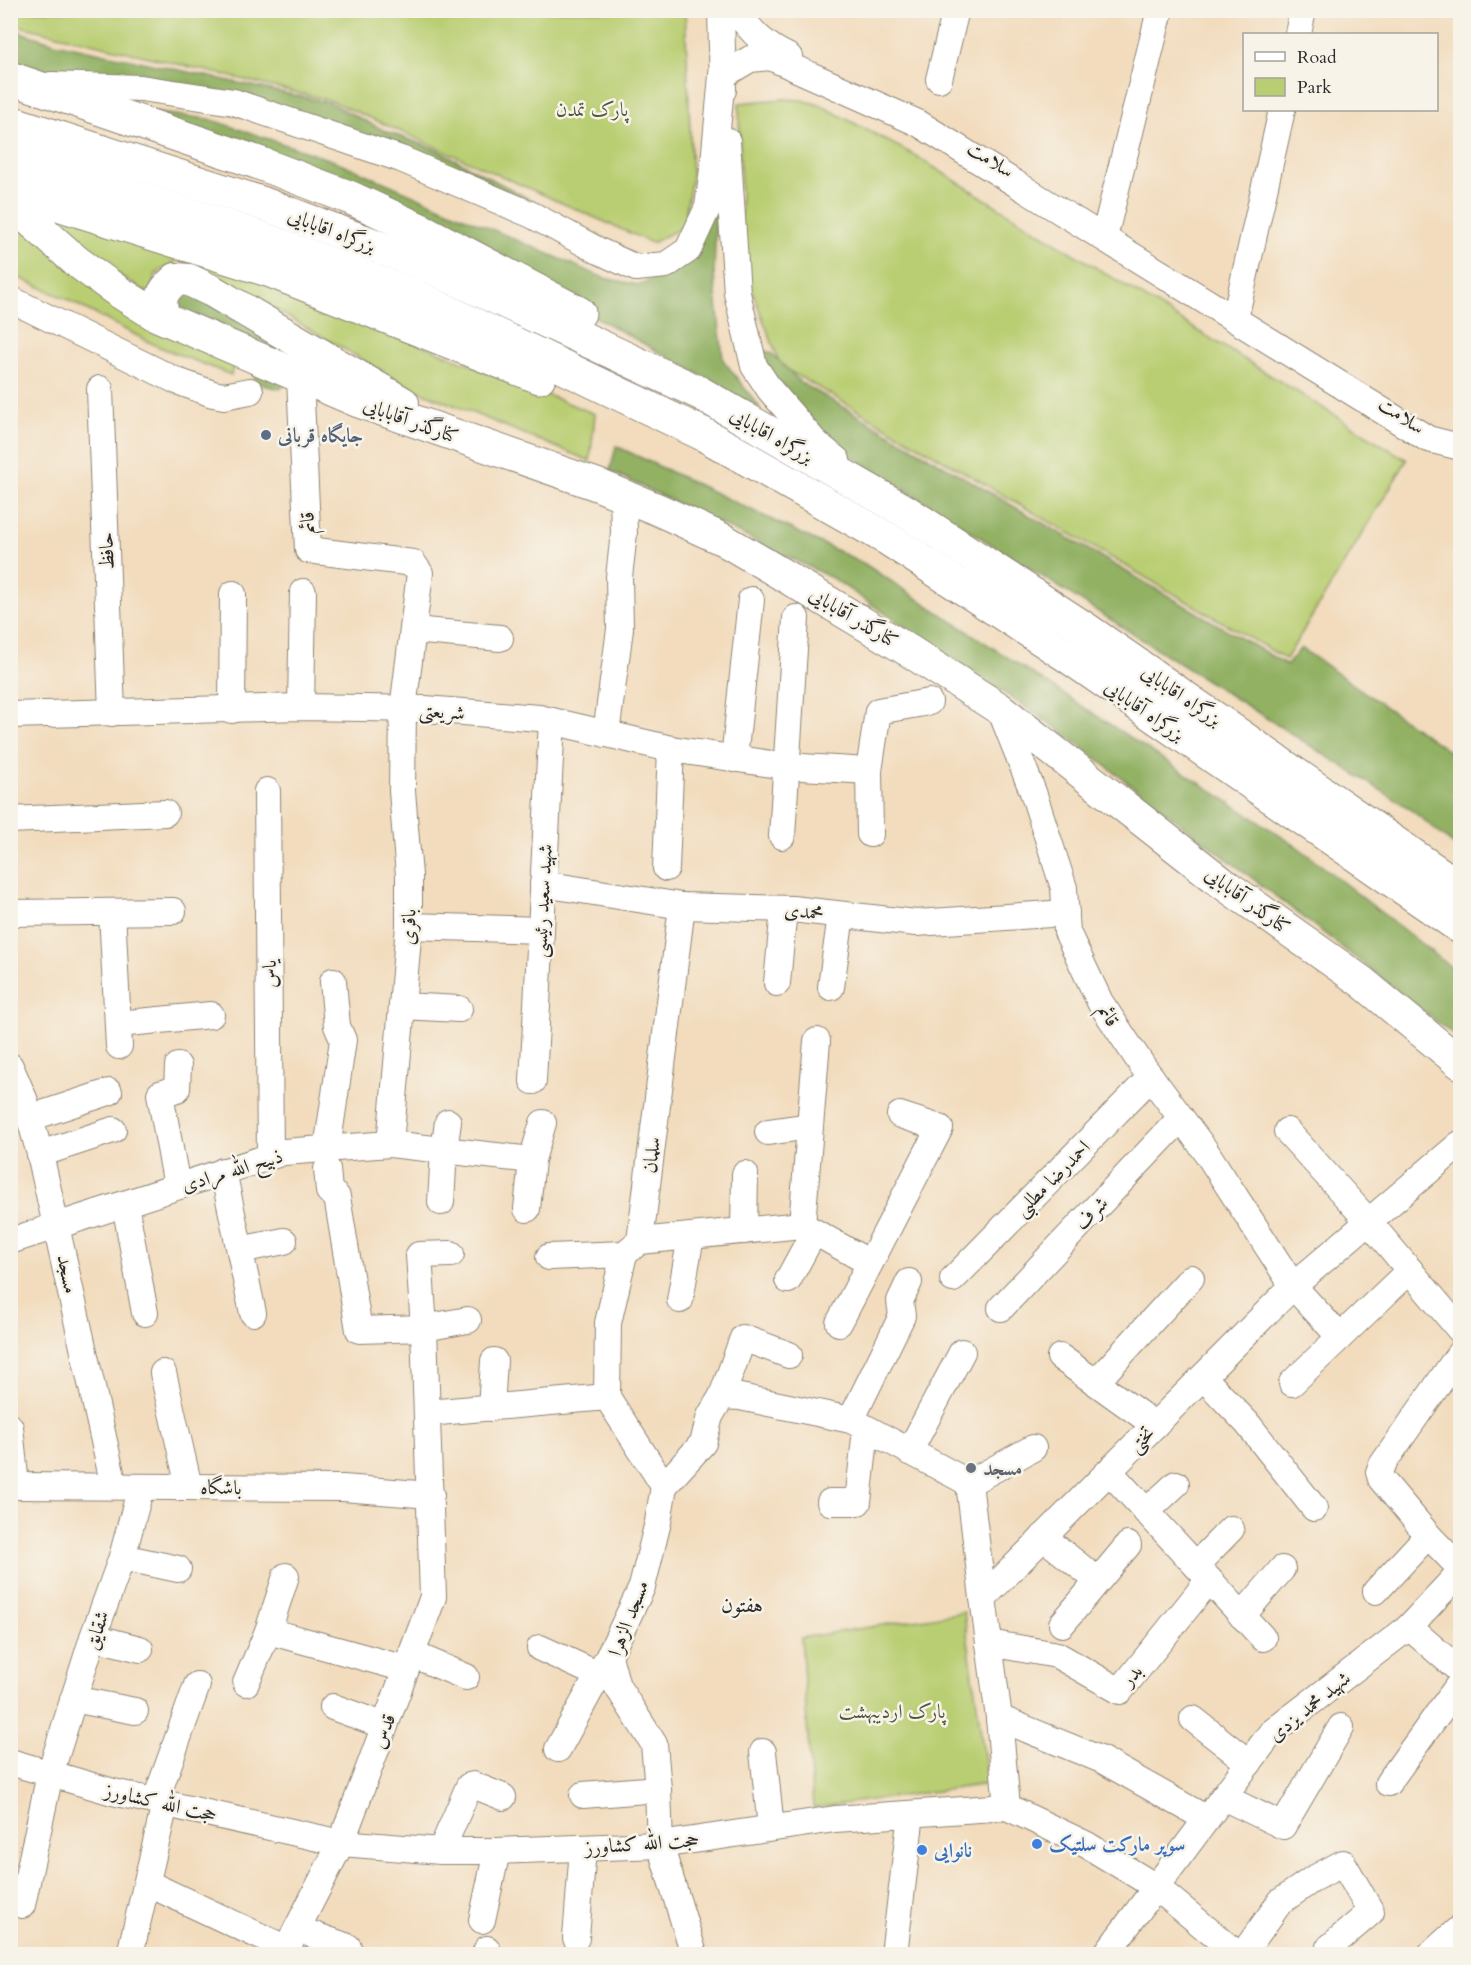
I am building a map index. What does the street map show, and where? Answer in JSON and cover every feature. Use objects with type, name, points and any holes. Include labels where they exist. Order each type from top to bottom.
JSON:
[{"type":"highway","points":[[21,82],[351,198],[427,233],[638,344],[700,393]]},
{"type":"highway","name":"بزرگراه اقابابایی","points":[[10,122],[261,203],[424,264],[700,393],[897,506],[1087,630],[1461,888]]},
{"type":"highway","name":"بزرگراه اقابابایی","points":[[10,156],[250,234],[411,294],[703,434],[824,502]]},
{"type":"highway","points":[[10,189],[268,270],[416,330],[623,409],[824,502]]},
{"type":"highway","name":"بزرگراه آقابابایی","points":[[824,502],[888,539],[1069,657],[1461,927]]},
{"type":"main road","name":"کنارگذر آقابابایی","points":[[10,206],[22,213],[76,261],[116,290],[164,318],[360,402],[623,495],[724,540],[911,652],[1000,709],[1221,882],[1362,982],[1461,1063]]},
{"type":"main road","points":[[164,318],[160,304],[164,290],[176,279],[189,280],[367,381],[458,437]]},
{"type":"street","points":[[721,10],[722,76],[737,293],[754,366],[770,390],[815,442],[897,506]]},
{"type":"street","name":"سلامت","points":[[735,10],[756,37],[772,49],[922,116],[1237,310],[1430,436]]},
{"type":"street","points":[[939,79],[956,10]]},
{"type":"street","points":[[1106,230],[1160,10]]},
{"type":"street","points":[[1298,33],[1303,10]]},
{"type":"street","name":"سلامت","points":[[722,76],[750,59],[770,57],[918,123],[1430,436]]},
{"type":"street","points":[[21,82],[141,88],[234,102],[401,159],[532,215],[598,251],[636,268],[666,265],[688,250],[708,207],[722,76]]},
{"type":"street","points":[[1237,310],[1282,111]]},
{"type":"street","points":[[10,299],[177,381],[224,396],[250,391]]},
{"type":"street","name":"قائم","points":[[300,378],[308,550],[413,563],[420,573],[413,630]]},
{"type":"street","name":"حافظ","points":[[100,389],[112,713]]},
{"type":"street","points":[[1430,436],[1459,446]]},
{"type":"street","points":[[606,734],[620,629],[619,577],[624,533],[623,495]]},
{"type":"street","points":[[301,706],[303,592]]},
{"type":"street","points":[[232,710],[233,594]]},
{"type":"street","points":[[734,759],[751,600]]},
{"type":"street","points":[[782,836],[796,618]]},
{"type":"street","points":[[403,709],[413,630],[500,638]]},
{"type":"street","points":[[870,834],[869,771],[878,711],[929,702]]},
{"type":"street","name":"شریعتی","points":[[10,715],[232,710],[301,706],[425,709],[539,718],[671,749],[785,766],[869,771]]},
{"type":"street","name":"باقری","points":[[390,1144],[409,926],[409,876],[402,791],[403,709]]},
{"type":"street","name":"قائم","points":[[1000,709],[1033,792],[1064,888],[1067,932],[1100,1002],[1151,1077],[1205,1150],[1293,1286],[1340,1337]]},
{"type":"street","name":"شهید سعید رئیسی","points":[[533,1081],[552,721]]},
{"type":"street","points":[[666,868],[671,749]]},
{"type":"street","name":"یاس","points":[[267,791],[270,1156]]},
{"type":"street","points":[[10,820],[165,813]]},
{"type":"street","name":"محمدی","points":[[543,884],[682,906],[784,909],[916,922],[1066,913]]},
{"type":"street","name":"سلمان","points":[[607,1397],[608,1323],[632,1247],[682,906]]},
{"type":"street","points":[[777,983],[784,909]]},
{"type":"street","points":[[10,913],[173,911]]},
{"type":"street","points":[[112,912],[118,1035],[211,1015]]},
{"type":"street","points":[[831,987],[841,915]]},
{"type":"street","points":[[409,926],[541,930]]},
{"type":"street","points":[[333,981],[337,1026],[343,1040],[327,1159],[329,1191],[337,1197],[359,1330],[424,1328],[468,1320]]},
{"type":"street","points":[[402,1006],[459,1009]]},
{"type":"street","points":[[788,1280],[808,1228],[810,1126],[817,1041]]},
{"type":"street","name":"مسجد","points":[[10,1066],[25,1101],[40,1154],[114,1486]]},
{"type":"street","points":[[177,1186],[160,1094],[177,1089],[178,1066]]},
{"type":"street","name":"احمدرضا مطلبی","points":[[953,1280],[1151,1077]]},
{"type":"street","points":[[30,1118],[109,1092]]},
{"type":"street","points":[[839,1323],[940,1128],[900,1115]]},
{"type":"street","name":"شرف","points":[[1001,1308],[1181,1118]]},
{"type":"street","points":[[441,1202],[448,1122]]},
{"type":"street","points":[[527,1209],[532,1160],[543,1123]]},
{"type":"street","points":[[768,1132],[810,1126]]},
{"type":"street","points":[[40,1154],[113,1130]]},
{"type":"street","points":[[1287,1131],[1369,1222],[1461,1330]]},
{"type":"street","name":"ذبیح الله مرادی","points":[[10,1241],[284,1152],[327,1159],[390,1144],[532,1160]]},
{"type":"street","name":"تختی","points":[[983,1598],[1293,1286],[1461,1144]]},
{"type":"street","points":[[224,1171],[253,1313]]},
{"type":"street","points":[[744,1231],[745,1174]]},
{"type":"street","points":[[125,1204],[145,1313]]},
{"type":"street","points":[[549,1257],[632,1247],[691,1236],[808,1228],[870,1263]]},
{"type":"street","points":[[680,1300],[691,1236]]},
{"type":"street","points":[[240,1250],[284,1241]]},
{"type":"street","name":"قدس","points":[[289,1944],[341,1843],[434,1597],[428,1413],[419,1255],[451,1254]]},
{"type":"street","points":[[1292,1383],[1410,1270]]},
{"type":"street","points":[[1096,1382],[1191,1278]]},
{"type":"street","points":[[830,1502],[858,1502],[859,1424],[902,1316],[900,1301],[909,1282]]},
{"type":"street","points":[[428,1413],[607,1397],[664,1486],[703,1443],[710,1416],[722,1396],[743,1338],[789,1355]]},
{"type":"street","points":[[909,1452],[962,1352]]},
{"type":"street","points":[[1461,1353],[1382,1464],[1379,1472],[1380,1479],[1461,1570]]},
{"type":"street","points":[[1060,1357],[1155,1425]]},
{"type":"street","points":[[491,1408],[494,1361]]},
{"type":"street","points":[[163,1373],[189,1487]]},
{"type":"street","points":[[1203,1377],[1247,1423],[1314,1508]]},
{"type":"street","points":[[722,1396],[740,1397],[859,1424],[969,1483]]},
{"type":"street","points":[[10,1427],[13,1486]]},
{"type":"street","points":[[969,1483],[1033,1448]]},
{"type":"street","points":[[1109,1471],[1263,1638]]},
{"type":"street","points":[[969,1483],[999,1718],[1007,1807]]},
{"type":"street","points":[[1146,1512],[1176,1484]]},
{"type":"street","name":"باشگاه","points":[[13,1486],[343,1488],[431,1496]]},
{"type":"street","name":"شقایق","points":[[22,1905],[50,1774],[93,1636],[122,1557],[141,1486]]},
{"type":"street","name":"مسجد الزهرا","points":[[660,1845],[654,1744],[604,1666],[642,1587],[664,1486]]},
{"type":"street","points":[[1202,1573],[1231,1528]]},
{"type":"street","points":[[1377,1591],[1428,1535]]},
{"type":"street","points":[[1043,1538],[1097,1580]]},
{"type":"street","points":[[1062,1624],[1128,1545]]},
{"type":"street","points":[[122,1557],[178,1569]]},
{"type":"street","points":[[1242,1616],[1282,1569]]},
{"type":"street","name":"شهید محمد یزدی","points":[[1106,1954],[1271,1733],[1409,1627],[1461,1570]]},
{"type":"street","name":"بدر","points":[[989,1643],[1057,1655],[1120,1691],[1202,1573]]},
{"type":"street","points":[[246,1683],[268,1631],[286,1576]]},
{"type":"street","points":[[1409,1627],[1461,1671]]},
{"type":"street","points":[[268,1631],[409,1662],[465,1677]]},
{"type":"street","points":[[93,1636],[140,1649]]},
{"type":"street","points":[[540,1648],[604,1666],[558,1749]]},
{"type":"street","points":[[1388,1783],[1461,1683]]},
{"type":"street","points":[[130,1954],[147,1883],[160,1803],[197,1685]]},
{"type":"street","points":[[73,1699],[135,1711]]},
{"type":"street","points":[[333,1707],[385,1726]]},
{"type":"street","points":[[999,1718],[1102,1760],[1207,1819]]},
{"type":"street","points":[[1193,1719],[1249,1763]]},
{"type":"street","points":[[1223,1797],[1283,1826],[1341,1726]]},
{"type":"street","points":[[763,1752],[771,1828]]},
{"type":"street","name":"حجت الله کشاورز","points":[[10,1762],[114,1792],[341,1843],[441,1851],[660,1845],[835,1819],[1007,1807],[1087,1845],[1156,1887],[1237,1954]]},
{"type":"street","points":[[441,1851],[469,1786],[473,1785],[502,1797]]},
{"type":"street","points":[[583,1795],[658,1790]]},
{"type":"street","points":[[894,1954],[911,1814]]},
{"type":"street","points":[[660,1845],[694,1954]]},
{"type":"street","points":[[576,1938],[583,1848]]},
{"type":"street","points":[[482,1920],[497,1851]]},
{"type":"street","points":[[1243,1954],[1280,1902],[1313,1879],[1343,1863],[1371,1912],[1330,1947]]},
{"type":"street","points":[[147,1883],[289,1944],[349,1944]]},
{"type":"street","points":[[1431,1954],[1461,1928]]},
{"type":"green space","name":"پارک تمدن","points":[[10,11],[685,11],[692,177],[683,227],[652,243],[332,101],[11,24]]},
{"type":"green space","points":[[10,29],[55,43],[330,103],[385,131],[437,150],[646,261],[375,146],[59,75],[11,61]]},
{"type":"green space","points":[[783,99],[802,100],[820,105],[914,155],[1407,460],[1286,659],[781,366],[742,265],[739,103]]},
{"type":"green space","points":[[122,109],[209,119],[340,163],[604,278],[638,285],[677,269],[717,189],[714,274],[723,360],[760,408],[518,274]]},
{"type":"green space","points":[[39,208],[188,252],[595,414],[590,461],[412,388],[255,298],[179,259],[156,274],[149,294],[111,270]]},
{"type":"green space","points":[[10,215],[232,356],[231,375],[157,346],[66,299],[11,274]]},
{"type":"green space","points":[[185,290],[388,405],[178,317],[175,291]]},
{"type":"green space","points":[[757,349],[771,353],[800,382],[1287,665],[1301,648],[1460,759],[1460,850],[1409,808],[834,445],[774,376]]},
{"type":"green space","points":[[255,370],[290,381],[280,389],[254,383]]},
{"type":"green space","points":[[616,446],[863,563],[1299,848],[1460,974],[1460,1040],[1058,729],[832,578],[610,471]]},
{"type":"green space","name":"پارک اردیبهشت","points":[[964,1612],[988,1784],[813,1808],[801,1638]]},
{"type":"place","name":"جایگاه قربانی","points":[[266,435]]},
{"type":"place","name":"مسجد","points":[[971,1468]]},
{"type":"place","name":"سوپر مارکت سلتیک","points":[[1037,1844]]},
{"type":"place","name":"نانوایی","points":[[922,1850]]},
{"type":"district","name":"هفتون","points":[[742,1605]]}]
